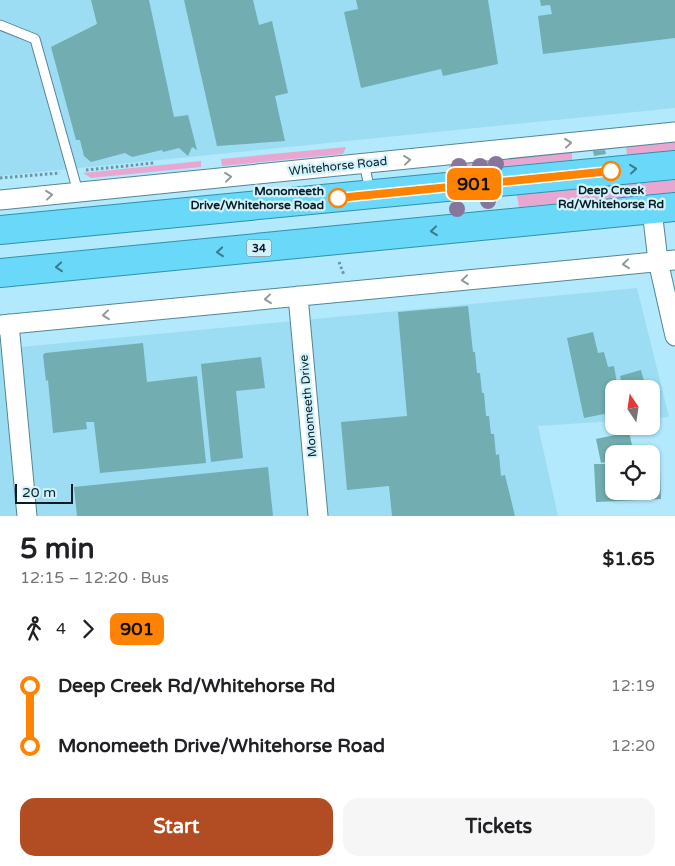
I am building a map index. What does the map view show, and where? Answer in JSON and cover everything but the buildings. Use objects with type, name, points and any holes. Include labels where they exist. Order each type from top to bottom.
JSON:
[{"type":"highway","points":[[0,230],[675,165]]},
{"type":"highway","name":"34","points":[[0,273],[664,209]]},
{"type":"street","name":"Whitehorse Road","points":[[0,200],[675,132]]},
{"type":"street","points":[[664,209],[666,261],[675,336]]},
{"type":"street","points":[[27,516],[4,325],[666,261]]},
{"type":"street","name":"Monomeeth Drive","points":[[298,296],[318,516]]},
{"type":"lane","points":[[0,25],[35,39],[78,192]]},
{"type":"lane","points":[[364,164],[370,194]]},
{"type":"shaded area","points":[[0,0],[675,0],[675,108],[0,176]]},
{"type":"shaded area","points":[[675,141],[675,151],[627,155],[626,146]]},
{"type":"shaded area","points":[[346,147],[343,154],[222,166],[221,159]]},
{"type":"shaded area","points":[[572,151],[572,160],[449,171],[449,163]]},
{"type":"shaded area","points":[[201,161],[201,167],[91,178],[83,173]]},
{"type":"shaded area","points":[[675,180],[675,192],[519,207],[517,195]]},
{"type":"shaded area","points":[[637,288],[660,380],[605,380],[605,422],[538,426],[558,516],[0,516],[0,349]]},
{"type":"shaded area","points":[[660,381],[669,417],[660,418]]},
{"type":"bus line","name":"901","points":[[338,198],[611,171]]},
{"type":"place","name":"Deep Creek Rd/Whitehorse Rd","points":[[611,171]]},
{"type":"place","name":"Monomeeth Drive/Whitehorse Road","points":[[338,198]]}]
